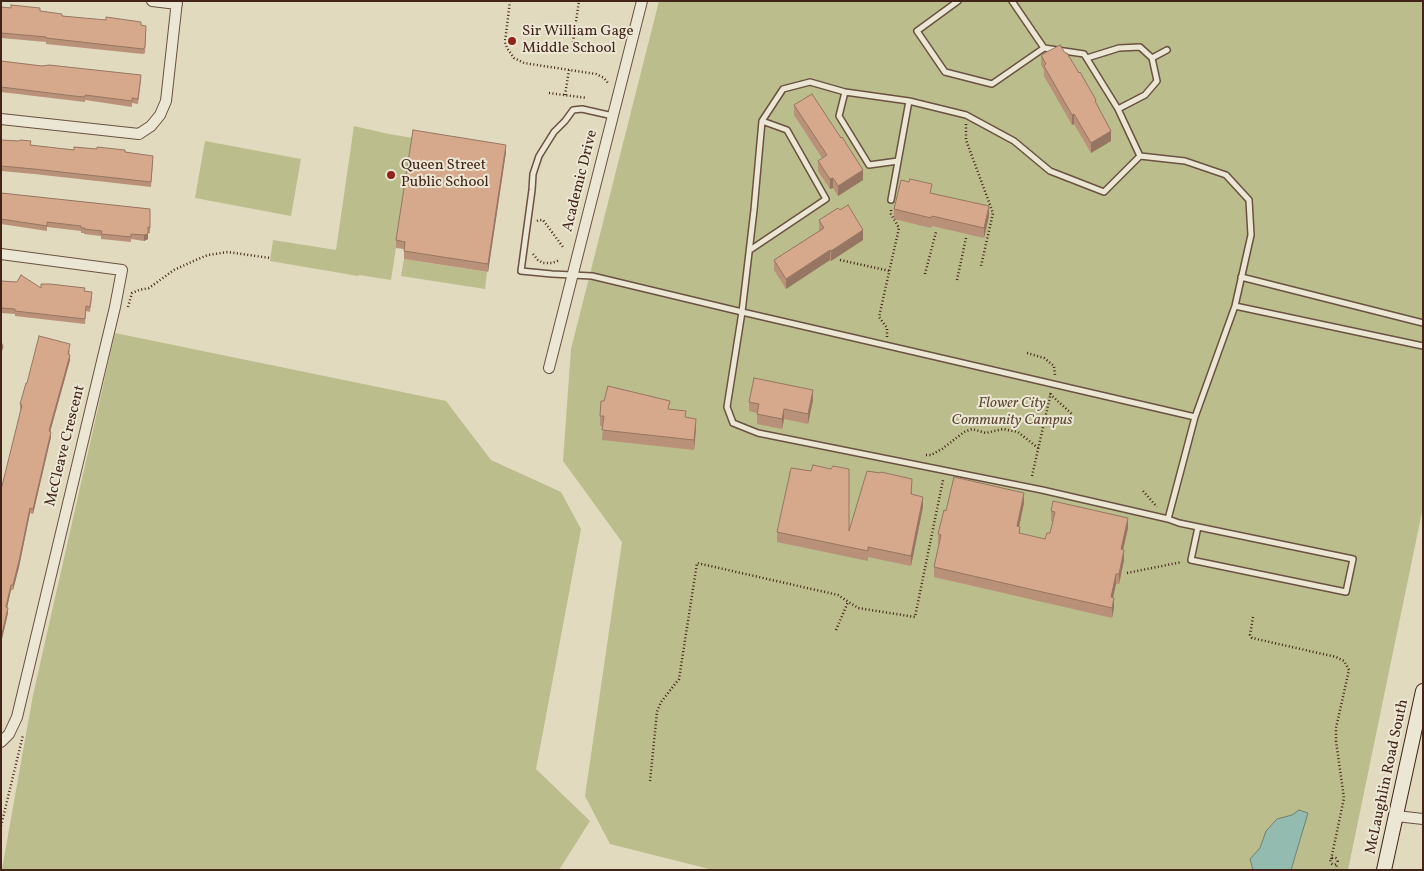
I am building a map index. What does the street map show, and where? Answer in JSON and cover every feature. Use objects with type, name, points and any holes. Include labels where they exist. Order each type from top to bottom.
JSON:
[{"type":"main road","name":"McLaughlin Road South","points":[[1384,870],[1423,691]]},
{"type":"street","points":[[1,119],[139,134],[151,126],[160,114],[166,101],[177,3],[152,1]]},
{"type":"street","name":"Academic Drive","points":[[548,368],[642,1]]},
{"type":"street","name":"McCleave Crescent","points":[[1,254],[122,270],[115,307],[17,717],[9,734],[1,742]]},
{"type":"street","points":[[1396,816],[1423,819]]},
{"type":"lane","points":[[958,1],[917,31],[945,72],[992,84],[1044,48],[1084,54],[1118,108],[1140,156]]},
{"type":"lane","points":[[1012,1],[1044,48]]},
{"type":"lane","points":[[1088,58],[1119,48],[1140,47],[1152,58],[1156,81],[1145,95],[1118,108]]},
{"type":"lane","points":[[1152,58],[1167,50]]},
{"type":"lane","points":[[1140,156],[1104,192],[1050,171],[1014,141],[966,115],[909,101],[845,92],[810,82],[783,90],[762,121],[750,250],[727,407],[733,423],[758,433],[1042,490],[1198,527],[1353,559],[1346,592],[1191,560],[1198,527]]},
{"type":"lane","points":[[845,92],[839,116],[869,165],[898,162]]},
{"type":"lane","points":[[891,200],[909,101]]},
{"type":"lane","points":[[613,116],[582,109],[573,110],[554,132],[539,156],[533,174],[521,271],[592,276],[1195,417]]},
{"type":"lane","points":[[750,250],[826,199],[787,130],[762,121]]},
{"type":"lane","points":[[1140,156],[1185,161],[1226,175],[1249,200],[1251,235],[1235,306],[1195,417],[1168,519]]},
{"type":"lane","points":[[1241,277],[1423,323]]},
{"type":"lane","points":[[1235,306],[1423,346]]},
{"type":"path","points":[[510,1],[505,42],[510,53],[518,61],[596,74],[604,78],[608,83]]},
{"type":"path","points":[[572,49],[580,1]]},
{"type":"path","points":[[565,95],[569,70]]},
{"type":"path","points":[[549,93],[587,98]]},
{"type":"path","points":[[966,115],[966,140],[993,213],[981,266]]},
{"type":"path","points":[[887,346],[887,328],[879,317],[899,228],[891,214],[891,200]]},
{"type":"path","points":[[536,225],[537,221],[543,220],[563,247]]},
{"type":"path","points":[[925,274],[936,232]]},
{"type":"path","points":[[957,280],[966,238]]},
{"type":"path","points":[[127,311],[132,293],[149,288],[174,270],[198,258],[228,252],[270,258]]},
{"type":"path","points":[[532,252],[542,263],[552,263],[560,260]]},
{"type":"path","points":[[840,260],[890,272]]},
{"type":"path","points":[[1027,353],[1044,358],[1054,366],[1056,374],[1052,384],[1032,476]]},
{"type":"path","points":[[1050,394],[1072,415]]},
{"type":"path","points":[[926,456],[931,455],[964,432],[972,429],[986,433],[1004,429],[1018,432],[1038,448]]},
{"type":"path","points":[[650,781],[657,712],[662,702],[679,680],[698,563],[838,595],[858,608],[915,617],[943,480]]},
{"type":"path","points":[[1143,491],[1168,519]]},
{"type":"path","points":[[1127,573],[1191,560]]},
{"type":"path","points":[[836,630],[848,602]]},
{"type":"path","points":[[1253,617],[1250,634],[1252,638],[1339,658],[1347,664],[1349,670],[1336,728],[1344,798],[1331,860],[1332,858],[1338,860],[1336,870]]},
{"type":"path","points":[[1,826],[25,726]]},
{"type":"green space","name":"Flower City Community Campus","points":[[659,1],[1423,1],[1423,507],[1348,870],[713,870],[610,844],[585,796],[622,542],[563,461],[571,349]]},
{"type":"green space","points":[[354,126],[413,138],[391,280],[270,261],[273,240],[336,250]]},
{"type":"green space","points":[[205,141],[301,159],[291,216],[195,198]]},
{"type":"green space","points":[[404,259],[487,272],[485,289],[401,276]]},
{"type":"green space","points":[[115,333],[446,401],[491,460],[561,492],[581,529],[536,769],[590,821],[559,870],[2,869],[33,695]]},
{"type":"water","points":[[1299,810],[1308,813],[1291,870],[1253,870],[1250,859],[1260,848],[1266,831],[1277,819],[1292,815]]},
{"type":"building","points":[[11,5],[40,8],[40,11],[62,14],[62,16],[106,20],[106,17],[141,22],[141,25],[146,26],[145,47],[143,49],[1,33],[1,7],[11,8]]},
{"type":"building","points":[[1060,45],[1080,72],[1111,131],[1091,143],[1074,114],[1072,115],[1044,66],[1046,64],[1041,55]]},
{"type":"building","points":[[1,61],[141,75],[138,99],[132,98],[132,101],[85,95],[85,97],[1,87]]},
{"type":"building","points":[[812,94],[863,170],[838,186],[833,178],[830,179],[818,161],[827,155],[794,105]]},
{"type":"building","points":[[413,130],[506,145],[488,264],[404,251],[405,242],[396,240]]},
{"type":"building","points":[[1,140],[31,141],[30,145],[74,150],[74,147],[97,149],[97,147],[153,156],[151,182],[1,166]]},
{"type":"building","points":[[910,179],[932,184],[930,193],[989,206],[984,228],[894,209],[901,180],[909,182]]},
{"type":"building","points":[[1,193],[150,209],[150,228],[148,227],[148,234],[131,234],[131,237],[101,234],[102,231],[84,229],[81,226],[47,222],[47,226],[1,219]]},
{"type":"building","points":[[848,205],[863,230],[786,279],[774,260],[824,228],[819,220],[838,208],[840,210]]},
{"type":"building","points":[[21,275],[41,288],[41,284],[50,284],[85,288],[84,291],[92,292],[90,307],[86,306],[85,319],[1,308],[1,281],[17,282]]},
{"type":"building","points":[[39,336],[70,344],[68,354],[70,355],[49,431],[51,432],[33,509],[30,508],[19,561],[13,585],[11,585],[1,638],[1,490],[22,405],[20,404]]},
{"type":"building","points":[[754,378],[813,390],[808,414],[784,409],[782,419],[757,414],[759,404],[749,402]]},
{"type":"building","points":[[608,386],[670,401],[668,409],[686,411],[685,417],[696,419],[694,440],[602,430],[604,416],[600,416],[601,401],[604,401]]},
{"type":"building","points":[[813,465],[831,469],[833,466],[849,469],[849,531],[867,471],[912,479],[911,494],[923,497],[911,556],[868,547],[868,551],[777,532],[791,468],[811,471]]},
{"type":"building","points":[[954,477],[1024,493],[1017,526],[1020,527],[1019,533],[1045,539],[1047,533],[1050,533],[1055,512],[1051,511],[1053,501],[1128,518],[1121,549],[1124,550],[1119,574],[1116,574],[1111,597],[1114,598],[1112,608],[934,567],[941,535],[938,534]]},
{"type":"place","name":"Sir William Gage Middle School","points":[[512,41]]},
{"type":"place","name":"Queen Street Public School","points":[[391,175]]}]
